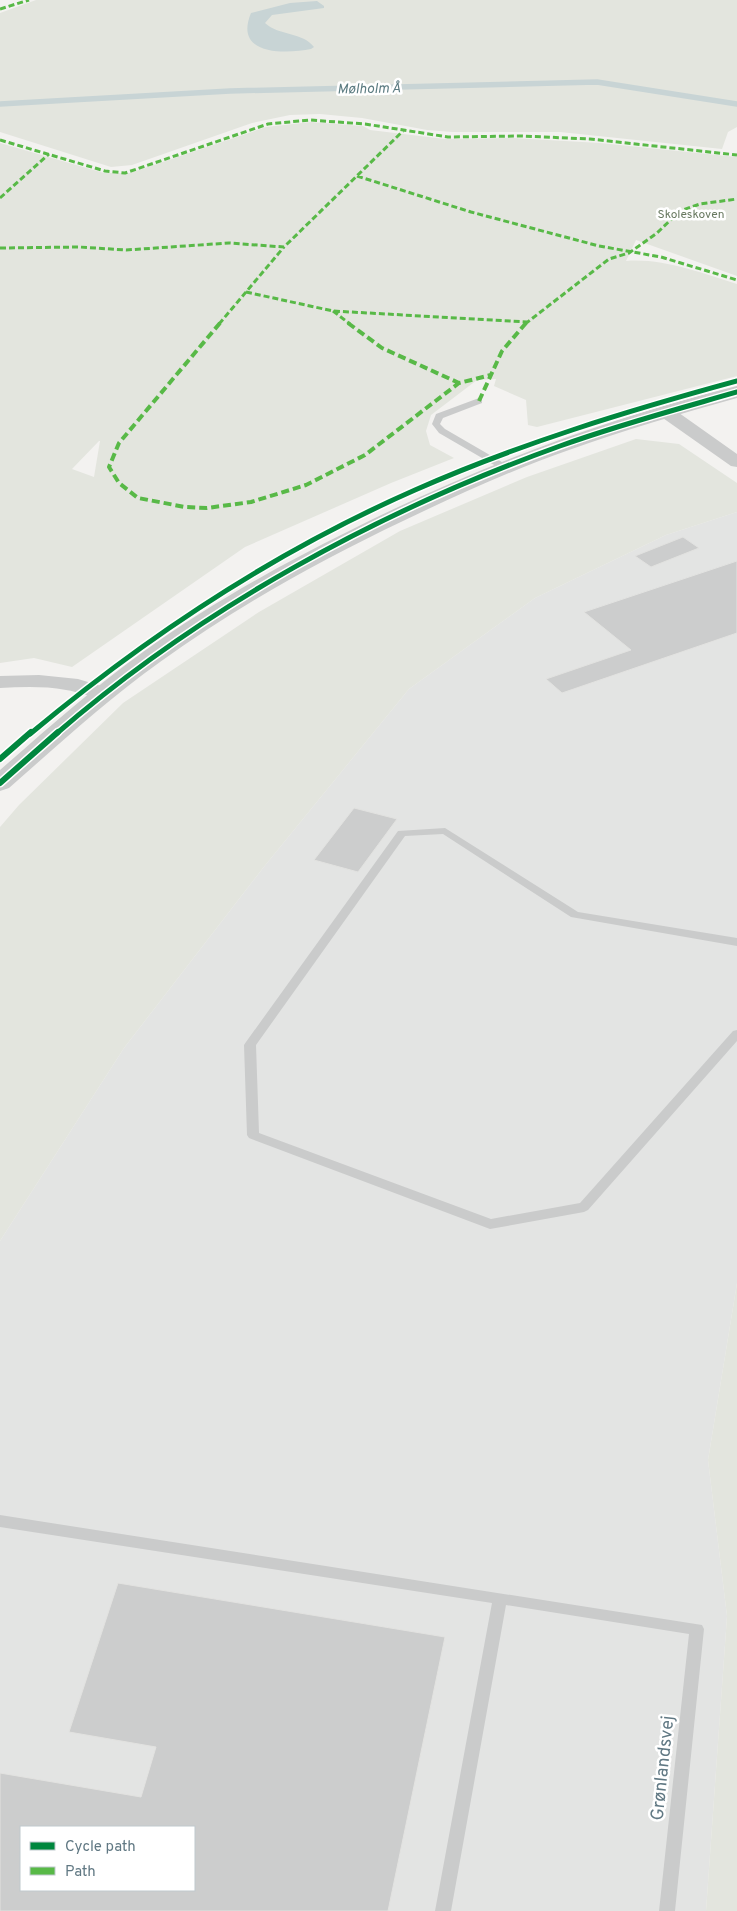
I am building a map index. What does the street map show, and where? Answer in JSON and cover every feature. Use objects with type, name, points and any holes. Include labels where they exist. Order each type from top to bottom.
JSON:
[{"type":"street","points":[[0,783],[104,692],[173,642],[253,591],[377,525],[504,467],[589,436],[737,392]]},
{"type":"street","points":[[666,412],[737,462]]},
{"type":"street","points":[[0,682],[50,681],[87,686],[104,692]]},
{"type":"lane","points":[[479,401],[439,416],[436,424],[442,431],[504,467]]},
{"type":"lane","points":[[737,942],[575,915],[444,831],[402,833],[250,1045],[253,1135],[490,1224],[584,1207],[737,1034]]},
{"type":"lane","points":[[0,1521],[500,1598],[443,1911]]},
{"type":"lane","name":"Grønlandsvej","points":[[500,1598],[698,1630],[667,1911]]},
{"type":"shaded area","points":[[317,1],[324,8],[272,15],[265,23],[277,30],[304,39],[314,47],[311,49],[289,52],[265,49],[255,45],[249,37],[247,27],[251,13],[290,3]]},
{"type":"shaded area","points":[[737,512],[737,1283],[708,1460],[727,1616],[706,1911],[0,1911],[0,1241],[124,1048],[263,868],[409,689],[535,598],[666,535]]},
{"type":"green space","points":[[36,0],[737,0],[737,127],[728,132],[722,149],[560,132],[452,132],[427,130],[362,118],[320,114],[290,115],[252,123],[132,165],[111,167],[0,132],[0,13]]},
{"type":"green space","name":"Skoleskoven","points":[[311,122],[363,126],[370,130],[445,139],[513,138],[600,143],[737,157],[737,276],[636,240],[626,261],[668,264],[737,284],[737,376],[537,427],[528,425],[526,400],[494,386],[496,379],[477,380],[431,415],[426,431],[430,445],[454,458],[391,483],[245,547],[72,667],[34,658],[0,663],[0,143],[104,173],[130,173],[266,127]],"holes":[[[100,441],[94,477],[72,469]]]},
{"type":"green space","points":[[636,439],[679,444],[737,483],[737,512],[666,535],[535,598],[409,689],[263,868],[124,1048],[0,1241],[0,827],[19,805],[123,703],[259,612],[400,531],[527,477]]},
{"type":"green space","points":[[737,1283],[737,1911],[706,1911],[727,1616],[708,1460]]},
{"type":"building","points":[[683,537],[699,548],[651,567],[635,556]]},
{"type":"building","points":[[737,561],[737,633],[562,693],[546,679],[631,650],[584,612]]},
{"type":"building","points":[[354,808],[397,819],[358,872],[314,860]]},
{"type":"building","points":[[118,1583],[445,1637],[388,1911],[0,1911],[0,1773],[141,1797],[156,1747],[69,1732]]},
{"type":"waterway","name":"Mølholm Å","points":[[0,104],[230,91],[597,82],[737,104]]},
{"type":"marked path","points":[[0,9],[29,0]]},
{"type":"marked path","points":[[0,140],[105,171],[125,173],[268,124],[310,120],[365,124],[448,137],[522,136],[590,139],[737,155]]},
{"type":"marked path","points":[[0,248],[79,247],[126,250],[229,243],[284,247],[404,130]]},
{"type":"marked path","points":[[0,198],[49,154]]},
{"type":"marked path","points":[[357,176],[471,212],[599,246],[661,257],[737,280]]},
{"type":"marked path","points":[[479,401],[502,351],[527,322],[609,259],[629,253],[657,233],[680,211],[700,204],[737,199]]},
{"type":"marked path","points":[[284,247],[119,443],[109,467],[119,483],[138,498],[185,507],[207,508],[251,502],[306,485],[365,455],[459,383],[491,375]]},
{"type":"marked path","points":[[246,292],[333,311],[527,322]]},
{"type":"marked path","points":[[333,311],[382,348],[459,383]]},
{"type":"cycle path","points":[[0,759],[91,684],[162,631],[222,592],[335,528],[453,474],[553,436],[614,416],[737,381]]},
{"type":"cycle path","points":[[0,783],[85,709],[151,657],[213,616],[334,547],[460,486],[532,456],[619,426],[737,392]]}]
